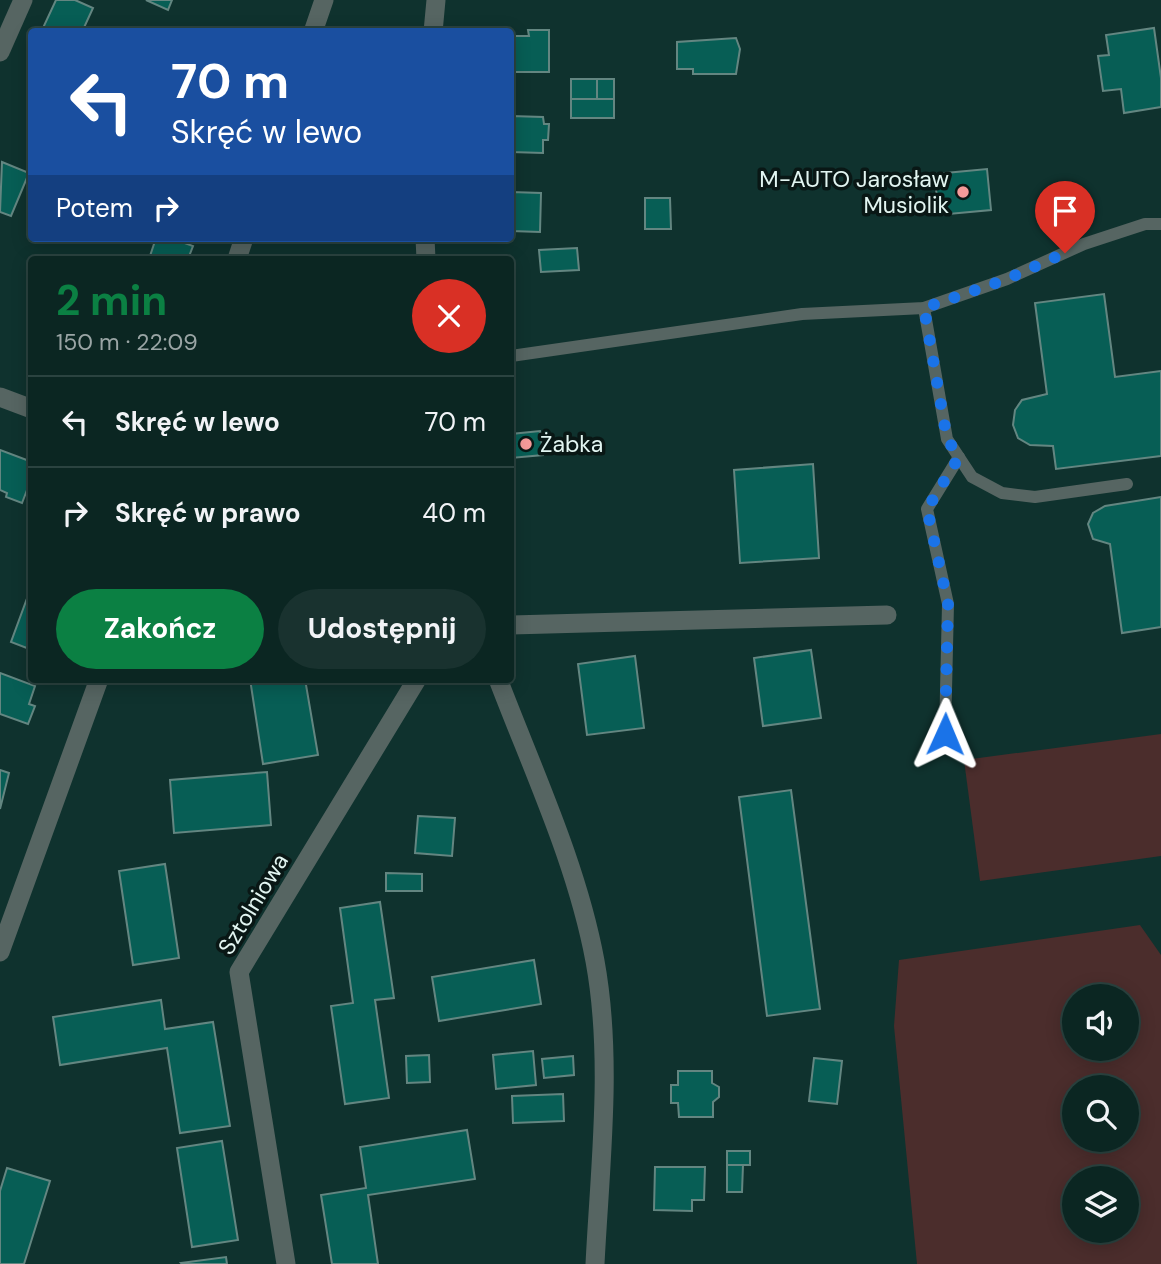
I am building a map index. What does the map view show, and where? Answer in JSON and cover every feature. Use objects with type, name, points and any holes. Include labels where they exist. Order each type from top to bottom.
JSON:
[{"type":"street","points":[[0,52],[23,0]]},
{"type":"street","points":[[314,28],[324,0]]},
{"type":"street","points":[[433,28],[436,0]]},
{"type":"street","points":[[0,397],[28,408]]},
{"type":"street","points":[[514,625],[887,615]]},
{"type":"street","points":[[0,952],[98,683]]},
{"type":"street","name":"Sztolniowa","points":[[286,1264],[239,972],[416,683]]},
{"type":"street","points":[[500,683],[565,855],[596,963],[603,1068],[595,1264]]},
{"type":"lane","points":[[514,356],[802,314],[924,308],[1007,279],[1084,244],[1144,224],[1161,224]]},
{"type":"lane","points":[[924,308],[947,439],[972,477],[1002,493],[1035,497],[1127,484]]},
{"type":"lane","points":[[945,734],[948,604],[927,509],[959,457]]},
{"type":"shaded area","points":[[1161,734],[1161,856],[980,881],[964,760]]},
{"type":"shaded area","points":[[1140,925],[1161,955],[1161,1264],[917,1264],[894,1026],[899,960]]},
{"type":"building","points":[[56,0],[75,0],[93,8],[84,28],[43,28]]},
{"type":"building","points":[[146,0],[172,0],[168,10]]},
{"type":"building","points":[[1154,28],[1161,78],[1161,107],[1124,113],[1121,89],[1103,91],[1098,56],[1109,55],[1106,35]]},
{"type":"building","points":[[528,30],[549,30],[549,72],[514,72],[514,36],[529,36]]},
{"type":"building","points":[[736,38],[740,49],[736,74],[693,74],[693,69],[677,69],[677,42]]},
{"type":"building","points":[[571,79],[597,79],[597,99],[571,99]]},
{"type":"building","points":[[597,79],[614,79],[614,99],[597,99]]},
{"type":"building","points":[[571,99],[614,99],[614,118],[571,118]]},
{"type":"building","points":[[514,116],[543,117],[544,124],[549,124],[548,140],[543,140],[543,153],[514,152]]},
{"type":"building","points":[[2,162],[28,173],[28,175],[11,216],[0,212]]},
{"type":"building","name":"M-AUTO Jarosław Musiolik","points":[[987,169],[991,210],[938,215],[935,174]]},
{"type":"building","points":[[514,192],[541,193],[540,232],[514,231]]},
{"type":"building","points":[[645,198],[670,198],[671,229],[645,229]]},
{"type":"building","points":[[155,242],[182,242],[193,246],[189,256],[150,256]]},
{"type":"building","points":[[577,248],[579,270],[541,272],[539,250]]},
{"type":"building","points":[[1104,294],[1115,377],[1161,371],[1161,456],[1056,469],[1053,446],[1030,445],[1018,438],[1013,425],[1015,410],[1022,400],[1047,394],[1035,303]]},
{"type":"building","name":"Żabka","points":[[540,431],[543,455],[514,458],[514,434]]},
{"type":"building","points":[[0,450],[28,460],[28,487],[22,503],[6,497],[7,493],[0,490]]},
{"type":"building","points":[[813,464],[819,558],[740,563],[734,470]]},
{"type":"building","points":[[1161,497],[1161,627],[1122,633],[1110,544],[1093,539],[1088,524],[1093,513],[1105,506]]},
{"type":"building","points":[[28,596],[28,648],[11,642]]},
{"type":"building","points":[[811,650],[821,718],[763,726],[754,658]]},
{"type":"building","points":[[635,656],[644,728],[587,735],[578,664]]},
{"type":"building","points":[[0,673],[35,686],[29,704],[35,706],[28,724],[0,714]]},
{"type":"building","points":[[251,683],[306,683],[318,755],[263,764]]},
{"type":"building","points":[[0,770],[9,773],[0,809]]},
{"type":"building","points":[[267,772],[271,825],[174,833],[170,780]]},
{"type":"building","points":[[791,790],[820,1009],[767,1016],[739,797]]},
{"type":"building","points":[[418,816],[455,818],[452,856],[415,853]]},
{"type":"building","points":[[165,864],[179,958],[133,965],[119,871]]},
{"type":"building","points":[[386,873],[422,874],[422,891],[386,891]]},
{"type":"building","points":[[380,902],[394,998],[375,1000],[389,1098],[345,1104],[331,1006],[353,1003],[340,908]]},
{"type":"building","points":[[534,960],[541,1004],[439,1021],[432,977]]},
{"type":"building","points":[[161,1000],[165,1029],[213,1022],[230,1126],[180,1133],[167,1048],[60,1065],[53,1017]]},
{"type":"building","points":[[533,1051],[536,1085],[496,1089],[493,1055]]},
{"type":"building","points":[[429,1055],[430,1082],[407,1083],[406,1056]]},
{"type":"building","points":[[573,1056],[574,1075],[544,1078],[542,1059]]},
{"type":"building","points":[[814,1058],[842,1061],[837,1104],[809,1101]]},
{"type":"building","points":[[678,1071],[712,1071],[712,1083],[719,1087],[719,1097],[713,1102],[713,1117],[679,1117],[678,1103],[671,1103],[671,1085],[678,1085]]},
{"type":"building","points":[[563,1094],[564,1121],[513,1123],[512,1096]]},
{"type":"building","points":[[467,1130],[475,1179],[368,1195],[378,1264],[332,1264],[321,1195],[366,1188],[360,1147]]},
{"type":"building","points":[[222,1141],[238,1240],[192,1247],[177,1148]]},
{"type":"building","points":[[727,1151],[750,1151],[750,1165],[727,1165]]},
{"type":"building","points":[[727,1165],[743,1165],[742,1192],[727,1192]]},
{"type":"building","points":[[655,1167],[705,1167],[704,1200],[692,1200],[692,1211],[654,1210]]},
{"type":"building","points":[[7,1168],[50,1181],[24,1264],[0,1264],[0,1191]]},
{"type":"building","points":[[226,1257],[227,1264],[181,1263]]},
{"type":"place","name":"M-AUTO Jarosław Musiolik","points":[[963,192]]},
{"type":"place","name":"Żabka","points":[[526,444]]},
{"type":"route","points":[[945,734],[948,604],[927,509],[959,457],[947,439],[924,308],[1007,279],[1065,253]]}]
